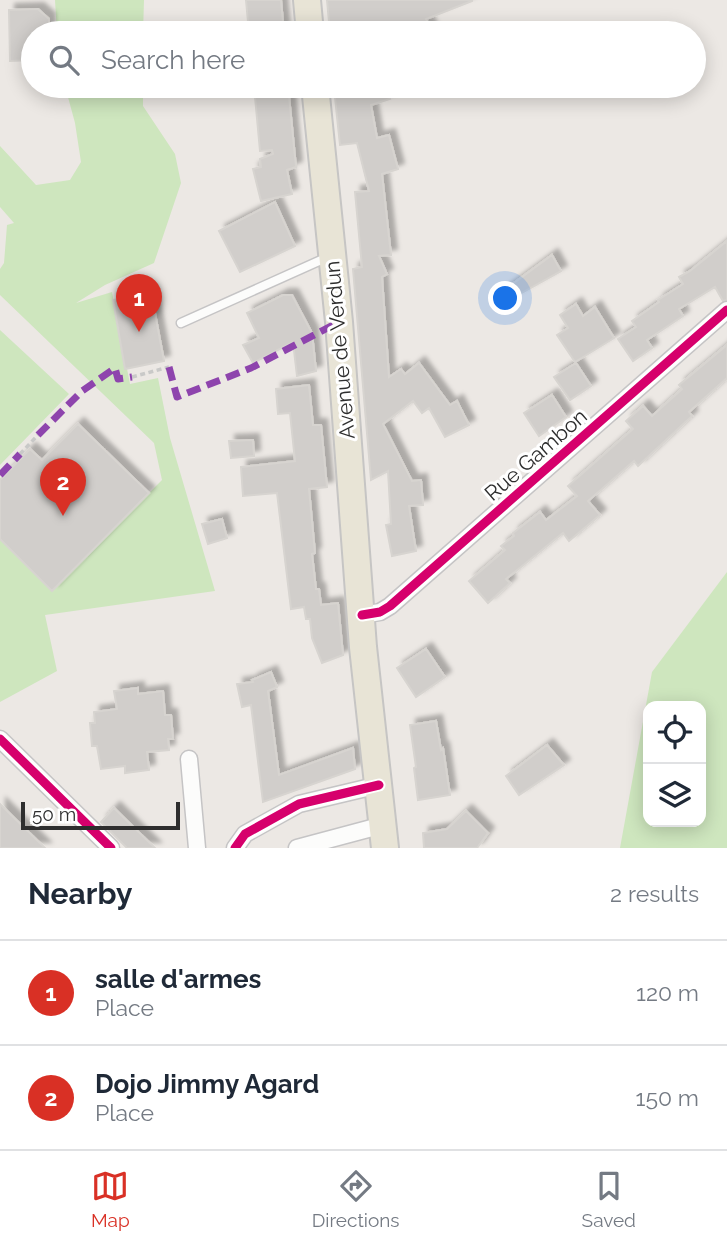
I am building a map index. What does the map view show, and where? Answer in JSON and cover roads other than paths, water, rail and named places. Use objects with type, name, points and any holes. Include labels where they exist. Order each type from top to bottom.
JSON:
[{"type":"main road","points":[[307,0],[309,21]]},
{"type":"main road","name":"Avenue de Verdun","points":[[316,98],[339,322],[363,647],[384,837]]},
{"type":"street","name":"Rue Gambon","points":[[362,615],[380,612],[390,606],[727,310]]},
{"type":"street","points":[[0,739],[111,848]]},
{"type":"street","points":[[189,759],[197,848]]},
{"type":"street","points":[[235,848],[245,834],[299,804],[379,785]]},
{"type":"street","points":[[297,848],[384,837]]},
{"type":"lane","points":[[181,323],[332,255]]},
{"type":"place","name":"salle d'armes","points":[[139,332]]},
{"type":"place","name":"Dojo Jimmy Agard","points":[[63,516]]}]
